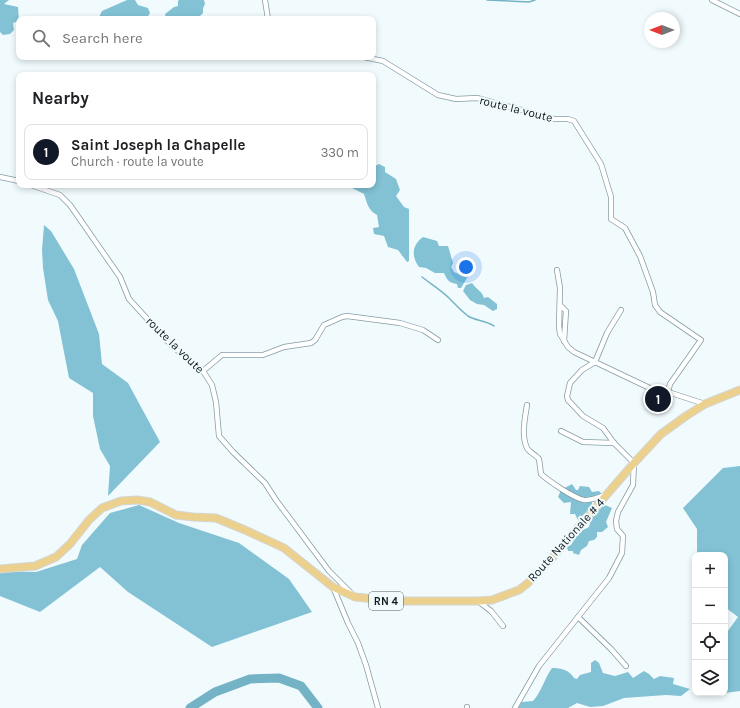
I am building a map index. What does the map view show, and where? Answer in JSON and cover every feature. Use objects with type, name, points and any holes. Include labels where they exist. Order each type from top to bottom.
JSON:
[{"type":"main road","name":"Route Nationale # 4","points":[[0,569],[35,566],[56,557],[70,544],[89,520],[102,508],[120,501],[137,500],[150,502],[176,515],[216,518],[245,530],[284,548],[333,588],[355,597],[395,601],[492,600],[519,590],[528,583],[552,558],[661,434],[705,404],[740,390]]},
{"type":"street","points":[[265,0],[268,16]]},
{"type":"street","points":[[712,0],[740,14]]},
{"type":"street","name":"route la voute","points":[[375,60],[383,62],[438,95],[456,99],[477,98],[510,106],[542,117],[568,119],[574,121],[601,164],[611,197],[611,219],[625,228],[640,256],[653,292],[657,309],[701,340],[670,384],[668,392]]},
{"type":"street","points":[[0,177],[16,180]]},
{"type":"street","name":"route la voute","points":[[40,188],[60,195],[70,205],[120,277],[129,299],[172,346],[203,371],[212,385],[216,402],[219,436],[265,483],[329,571],[355,597]]},
{"type":"street","points":[[557,270],[560,288],[560,334],[574,352],[658,392],[668,392],[705,404]]},
{"type":"street","points":[[515,708],[540,666],[608,578],[622,553],[623,536],[618,529],[616,521],[618,512],[633,485],[634,463],[614,443],[603,428],[583,416],[568,400],[567,396],[567,389],[570,383],[582,370],[595,362],[607,333],[621,310]]},
{"type":"street","points":[[203,371],[222,355],[263,355],[284,347],[311,343],[315,340],[324,325],[342,317],[400,323],[423,330],[438,340]]},
{"type":"street","points":[[527,404],[524,421],[524,438],[528,450],[539,459],[541,474],[555,485],[584,500],[608,494]]},
{"type":"street","points":[[561,431],[583,442],[614,443]]},
{"type":"street","points":[[333,588],[366,665],[378,708]]},
{"type":"street","points":[[478,601],[491,611],[503,626]]},
{"type":"street","points":[[578,617],[626,666]]},
{"type":"shaded area","points":[[0,0],[9,0],[4,4],[18,7],[19,16],[16,16],[16,22],[13,23],[14,30],[10,34],[3,35],[0,32]]},
{"type":"shaded area","points":[[127,0],[135,0],[138,5],[148,8],[150,13],[148,16],[100,16],[102,11]]},
{"type":"shaded area","points":[[204,0],[205,4],[203,13],[200,16],[165,16],[165,14],[174,7],[178,6],[178,1]]},
{"type":"shaded area","points":[[379,164],[385,167],[385,172],[396,179],[400,190],[396,196],[404,207],[409,209],[409,261],[407,262],[398,250],[388,247],[384,236],[374,234],[373,228],[379,227],[377,215],[370,209],[364,194],[352,188],[376,188],[376,166]]},
{"type":"shaded area","points":[[44,225],[51,231],[74,269],[99,334],[102,364],[128,383],[160,442],[108,496],[110,466],[100,449],[93,416],[93,393],[69,378],[58,321],[48,300],[42,250]]},
{"type":"shaded area","points":[[423,237],[437,241],[439,246],[448,246],[453,263],[451,267],[454,272],[461,275],[470,273],[461,288],[458,288],[457,284],[449,281],[444,273],[435,273],[426,268],[419,267],[416,263],[414,255],[415,247],[419,240]]},
{"type":"shaded area","points":[[472,283],[484,298],[488,297],[497,304],[497,309],[493,311],[484,305],[477,304],[470,300],[463,291],[466,285]]},
{"type":"shaded area","points":[[740,466],[740,691],[728,693],[728,631],[738,617],[728,609],[728,552],[697,552],[697,529],[683,508],[723,468]]},
{"type":"shaded area","points":[[572,484],[576,490],[578,490],[580,486],[589,487],[592,492],[599,491],[602,495],[592,501],[592,508],[587,514],[583,515],[582,519],[578,520],[575,514],[570,514],[571,502],[564,503],[558,497],[561,490]]},
{"type":"shaded area","points":[[603,504],[612,508],[606,522],[608,527],[602,532],[597,532],[597,537],[594,540],[589,541],[587,546],[581,550],[579,555],[573,553],[573,551],[568,551],[567,547],[571,545],[579,532],[589,527],[594,515]]},
{"type":"shaded area","points":[[139,505],[179,523],[239,543],[289,579],[312,612],[212,647],[128,592],[100,567],[40,612],[0,596],[0,571],[36,572],[77,559],[82,545],[110,513]]},
{"type":"shaded area","points":[[595,660],[599,663],[603,673],[615,676],[628,672],[633,678],[644,671],[654,679],[660,676],[674,678],[673,684],[690,689],[681,696],[666,695],[624,698],[603,706],[590,707],[577,703],[568,708],[518,708],[522,702],[533,701],[539,693],[552,668],[564,670],[577,679],[580,675],[591,672],[591,663]]},
{"type":"waterway","points":[[487,0],[529,2],[535,0]]},
{"type":"waterway","points":[[422,277],[443,292],[460,310],[468,316],[494,326]]},
{"type":"waterway","points":[[190,708],[215,692],[250,679],[279,678],[301,686],[318,708]]},
{"type":"place","name":"Saint Joseph la Chapelle","points":[[658,399]]}]
